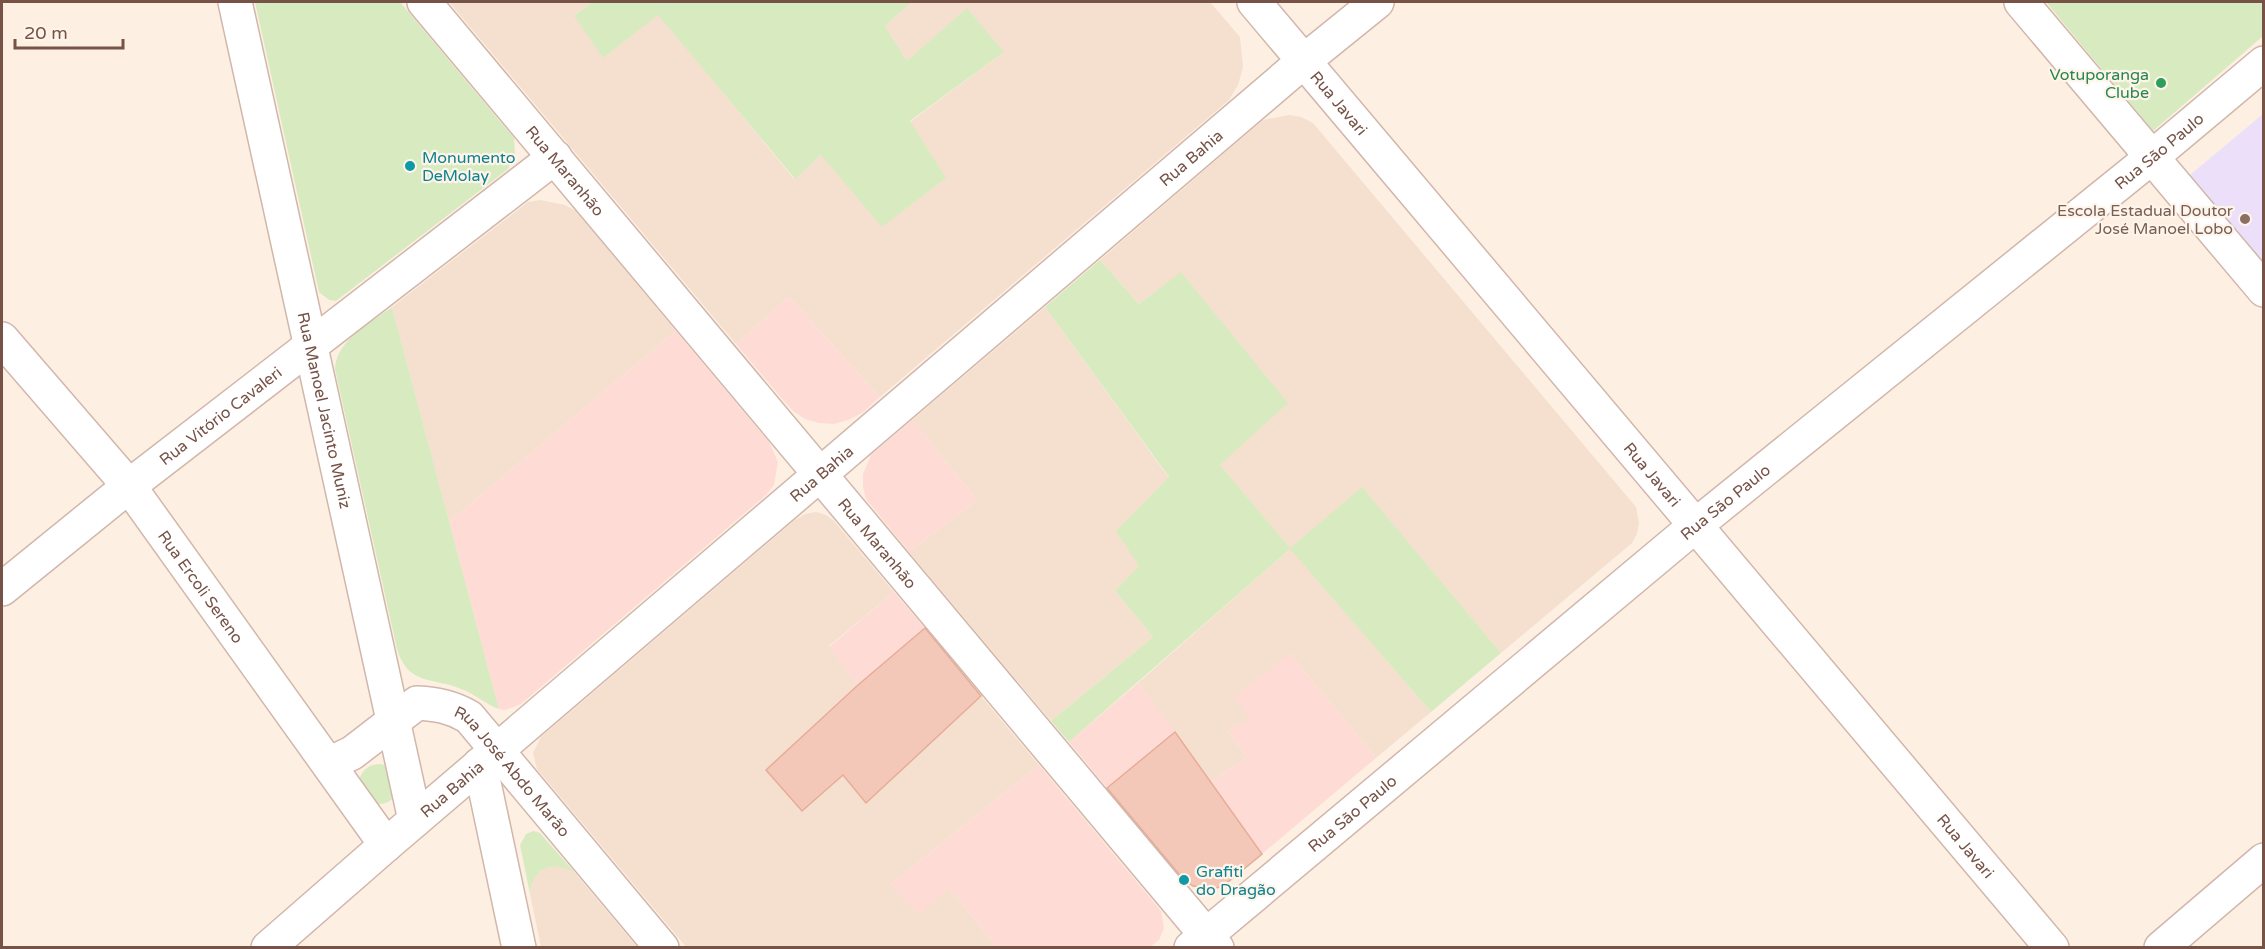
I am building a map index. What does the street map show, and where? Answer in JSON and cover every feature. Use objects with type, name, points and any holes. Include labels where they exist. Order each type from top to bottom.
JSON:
[{"type":"street","name":"Rua Manoel Jacinto Muniz","points":[[235,2],[415,819]]},
{"type":"street","name":"Rua Maranhão","points":[[424,2],[820,474],[1205,943]]},
{"type":"street","name":"Rua Javari","points":[[1254,2],[2052,948]]},
{"type":"street","name":"Rua Bahia","points":[[268,948],[415,819],[1304,61],[1377,2]]},
{"type":"street","points":[[2021,2],[2264,290]]},
{"type":"street","name":"Rua São Paulo","points":[[1205,943],[1696,525],[2152,158],[2264,63]]},
{"type":"street","name":"Rua Vitório Cavaleri","points":[[2,589],[129,486],[555,157]]},
{"type":"street","name":"Rua Ercoli Sereno","points":[[2,339],[129,486],[386,845]]},
{"type":"street","name":"Rua José Abdo Marão","points":[[329,764],[352,753],[417,703],[443,705],[469,717],[488,757],[552,816],[662,948]]},
{"type":"street","points":[[488,757],[499,850],[519,948]]},
{"type":"street","points":[[499,850],[504,830],[515,818],[531,812],[552,816]]},
{"type":"street","points":[[2161,948],[2264,860]]},
{"type":"shaded area","points":[[449,2],[592,2],[574,16],[658,14],[794,179],[821,155],[910,122],[1004,52],[907,61],[885,26],[912,2],[1210,2],[1240,37],[1243,67],[1238,85],[1229,100],[880,397],[789,297],[736,344]]},
{"type":"shaded area","name":"Escola Estadual Doutor José Manoel Lobo","points":[[2263,114],[2263,264],[2190,175]]},
{"type":"shaded area","points":[[1289,115],[1301,117],[1313,123],[1636,507],[1639,523],[1632,543],[1501,653],[1362,488],[1291,549],[1431,712],[1376,758],[1290,654],[1252,719],[1228,731],[1247,757],[1211,782],[1138,683],[1290,549],[1220,465],[1181,273],[1139,304],[1100,260],[1263,120]]},
{"type":"shaded area","points":[[540,200],[565,205],[576,211],[676,331],[449,522],[392,307],[528,202]]},
{"type":"shaded area","points":[[789,297],[880,397],[862,413],[834,424],[805,419],[793,411],[736,344]]},
{"type":"shaded area","points":[[1045,307],[1169,478],[1117,531],[1140,566],[1115,591],[1153,637],[1051,721],[909,552],[977,500],[912,420]]},
{"type":"shaded area","points":[[676,331],[769,442],[778,462],[774,485],[766,495],[521,704],[505,710],[499,709],[449,522]]},
{"type":"shaded area","points":[[912,420],[977,500],[909,552],[866,499],[863,474],[871,455]]},
{"type":"shaded area","points":[[816,512],[834,521],[894,592],[829,646],[858,685],[767,770],[802,810],[843,775],[866,802],[981,696],[1039,765],[891,884],[949,888],[997,947],[687,948],[537,769],[533,753],[541,737],[795,520],[805,514]]},
{"type":"shaded area","points":[[894,592],[925,628],[858,685],[829,647]]},
{"type":"shaded area","points":[[1290,654],[1376,758],[1262,854],[1211,782],[1247,757],[1228,731],[1251,719],[1234,697]]},
{"type":"shaded area","points":[[1138,683],[1175,732],[1107,788],[1069,742]]},
{"type":"shaded area","points":[[1039,765],[1161,911],[1164,928],[1159,940],[1150,947],[997,947],[949,888],[918,914],[891,884]]},
{"type":"shaded area","points":[[566,867],[575,873],[637,947],[541,947],[530,894],[531,884],[536,875],[545,868]]},
{"type":"green space","points":[[255,2],[400,2],[514,138],[515,153],[508,169],[336,301],[329,300],[319,292]]},
{"type":"green space","points":[[592,2],[912,2],[885,26],[907,61],[967,8],[1004,52],[910,121],[946,178],[882,227],[821,155],[795,179],[658,15],[603,58],[574,16]]},
{"type":"green space","name":"Votuporanga Clube","points":[[2046,2],[2263,2],[2263,36],[2153,131]]},
{"type":"green space","points":[[1100,260],[1139,304],[1181,272],[1288,403],[1220,465],[1290,548],[1362,487],[1501,653],[1431,712],[1290,549],[1069,742],[1051,721],[1153,637],[1115,591],[1139,566],[1116,531],[1169,477],[1045,307]]},
{"type":"green space","points":[[392,307],[499,709],[461,689],[415,675],[402,661],[397,649],[335,369],[341,349],[348,341]]},
{"type":"green space","points":[[379,764],[387,765],[393,770],[398,776],[398,792],[393,798],[387,803],[379,804],[371,803],[365,798],[360,792],[359,784],[360,776],[365,770],[371,765]]},
{"type":"green space","points":[[533,831],[540,833],[575,873],[559,867],[545,868],[535,878],[530,894],[520,845],[526,834]]},
{"type":"building","points":[[925,628],[981,696],[866,803],[843,775],[802,811],[766,770],[858,685]]},
{"type":"building","points":[[1175,732],[1262,854],[1223,886],[1213,889],[1193,886],[1184,880],[1107,788]]},
{"type":"place","name":"Votuporanga Clube","points":[[2161,83]]},
{"type":"place","name":"Monumento DeMolay","points":[[410,166]]},
{"type":"place","name":"Escola Estadual Doutor José Manoel Lobo","points":[[2245,219]]},
{"type":"place","name":"Grafiti do Dragão","points":[[1184,880]]}]
